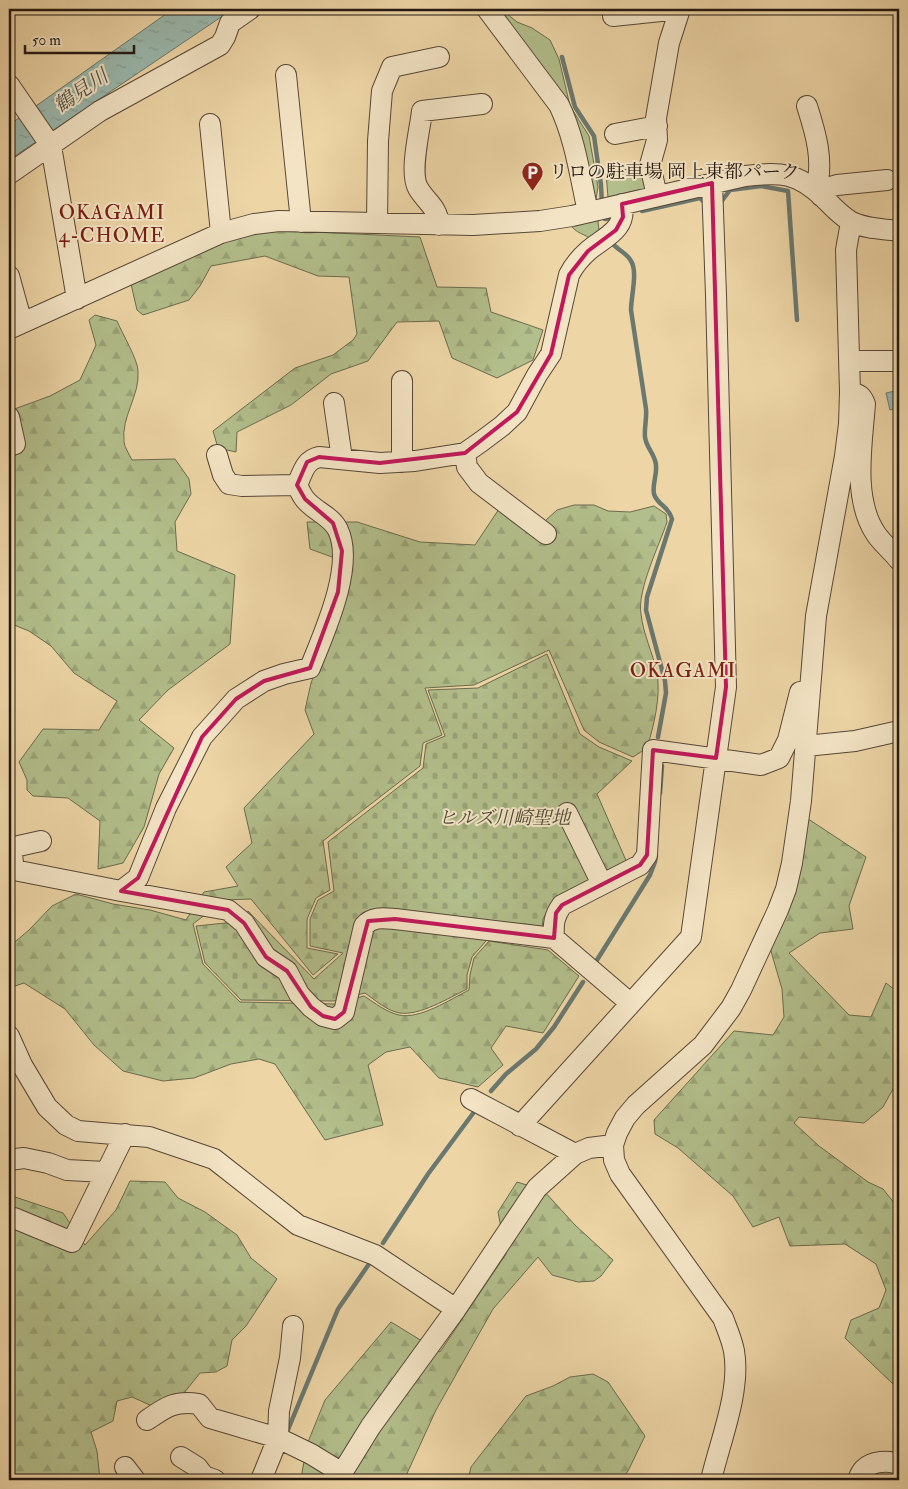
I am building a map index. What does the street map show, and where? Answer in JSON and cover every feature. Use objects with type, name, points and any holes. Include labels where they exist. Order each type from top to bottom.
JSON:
[{"type":"street","points":[[9,174],[50,143],[100,111],[220,44],[225,37],[230,23],[250,9]]},
{"type":"street","points":[[297,484],[307,462],[314,458],[380,463],[402,462],[465,453],[502,426],[516,412],[551,354],[569,275],[574,266],[588,251],[607,239],[616,230],[623,217],[604,209],[574,146],[563,113],[549,91],[487,9]]},
{"type":"street","points":[[613,16],[680,9],[669,43],[656,118],[658,140],[650,165],[657,196]]},
{"type":"street","points":[[377,223],[378,140],[382,91],[392,67],[439,57]]},
{"type":"street","points":[[286,75],[301,222]]},
{"type":"street","points":[[15,100],[50,143],[77,298]]},
{"type":"street","points":[[439,225],[439,215],[417,187],[414,172],[422,110],[482,104]]},
{"type":"street","points":[[814,112],[820,162],[819,193]]},
{"type":"street","points":[[210,124],[221,233]]},
{"type":"street","points":[[614,134],[657,126]]},
{"type":"street","points":[[9,276],[15,326],[221,233],[254,224],[279,221],[439,225],[523,222],[604,209],[712,183],[767,174],[786,174],[802,180],[851,222],[899,231]]},
{"type":"street","points":[[819,193],[837,185],[887,180]]},
{"type":"street","points":[[520,1126],[691,937],[726,687],[712,183]]},
{"type":"street","points":[[711,1480],[735,1385],[734,1351],[723,1318],[620,1174],[614,1160],[613,1145],[625,1118],[636,1105],[703,1045],[726,1015],[741,990],[786,889],[798,831],[816,616],[849,424],[850,362],[846,250],[851,222]]},
{"type":"street","points":[[850,362],[899,361]]},
{"type":"street","points":[[402,381],[402,462]]},
{"type":"street","points":[[850,392],[858,394],[863,398],[865,404],[862,503],[876,534],[899,560]]},
{"type":"street","points":[[334,403],[342,460]]},
{"type":"street","points":[[9,417],[15,444],[9,446]]},
{"type":"street","points":[[465,453],[467,467],[479,483],[546,534]]},
{"type":"street","points":[[217,455],[223,475],[229,484],[242,486],[297,484]]},
{"type":"street","points":[[121,891],[138,878],[166,808],[202,737],[236,699],[264,681],[310,668],[338,592],[342,551],[338,530],[333,523],[305,499],[297,484]]},
{"type":"street","points":[[554,938],[556,913],[562,905],[640,865],[647,855],[653,750],[761,765],[779,758],[788,740],[803,676],[811,677]]},
{"type":"street","points":[[806,746],[855,741],[899,731]]},
{"type":"street","points":[[567,813],[602,884]]},
{"type":"street","points":[[41,841],[14,847],[11,870],[228,910],[244,923],[266,957],[288,972],[299,994],[311,1007],[324,1016],[335,1019],[344,1012],[364,926],[368,921],[377,918],[396,918],[554,938],[630,1003]]},
{"type":"street","points":[[9,1036],[22,1065],[47,1107],[66,1125],[78,1131],[149,1137],[214,1159],[298,1226],[375,1255],[456,1309]]},
{"type":"street","points":[[471,1099],[575,1154]]},
{"type":"street","points":[[9,1220],[14,1218],[72,1242],[125,1134]]},
{"type":"street","points":[[147,1420],[176,1403],[199,1404],[210,1418],[278,1438],[311,1454],[340,1476],[371,1426],[456,1309],[537,1188],[575,1154],[589,1148],[613,1145]]},
{"type":"street","points":[[9,1160],[24,1158],[48,1163],[67,1170],[106,1172]]},
{"type":"street","points":[[260,1480],[278,1438],[279,1410],[290,1358],[293,1326]]},
{"type":"street","points":[[178,1460],[210,1478]]},
{"type":"street","points":[[858,1480],[864,1469],[875,1463],[892,1461],[899,1464]]},
{"type":"highlighted area","points":[[712,183],[726,687],[716,758],[653,750],[647,855],[640,865],[562,905],[556,913],[554,938],[395,919],[368,921],[344,1012],[335,1019],[323,1016],[311,1007],[287,971],[266,957],[244,923],[228,910],[121,891],[138,878],[202,737],[236,699],[264,681],[310,668],[338,592],[342,551],[333,523],[305,499],[297,485],[307,462],[319,457],[380,463],[465,453],[517,412],[551,354],[569,275],[588,251],[616,230],[623,217],[622,204]]},
{"type":"green space","points":[[495,9],[501,9],[517,22],[532,28],[550,40],[559,59],[570,106],[589,136],[598,187],[596,199],[579,145]]},
{"type":"green space","points":[[645,166],[647,188],[608,197],[606,173]]},
{"type":"green space","points":[[600,218],[598,222],[599,230],[603,233],[592,240],[575,230],[570,224]]},
{"type":"green space","points":[[256,231],[420,237],[437,287],[486,288],[491,312],[543,330],[533,360],[497,378],[452,358],[439,321],[397,322],[368,361],[331,374],[291,405],[237,432],[236,452],[218,448],[213,431],[295,368],[333,355],[353,340],[357,334],[349,277],[318,276],[265,256],[211,266],[200,286],[189,300],[143,315],[137,310],[131,284],[225,241]]},
{"type":"green space","points":[[95,315],[117,321],[137,366],[138,380],[125,423],[124,433],[126,449],[132,460],[175,459],[189,479],[191,494],[175,522],[177,551],[235,575],[230,644],[168,690],[139,720],[174,748],[159,774],[144,827],[123,863],[98,869],[100,821],[68,798],[33,796],[27,790],[27,780],[19,762],[43,729],[99,730],[117,701],[74,673],[51,646],[29,631],[9,623],[9,411],[50,396],[80,380],[96,345],[89,320]]},
{"type":"green space","points":[[503,503],[545,521],[557,510],[574,505],[594,505],[608,511],[630,512],[654,506],[666,514],[667,522],[645,581],[641,604],[642,621],[658,682],[656,711],[647,748],[633,757],[599,742],[584,730],[549,650],[474,685],[425,688],[442,735],[423,743],[420,766],[323,841],[330,890],[316,898],[307,919],[307,948],[338,954],[313,975],[251,899],[224,900],[193,924],[203,964],[240,1002],[335,1004],[364,996],[390,1012],[407,1016],[435,1008],[469,990],[474,958],[489,941],[548,950],[579,976],[543,1033],[506,1026],[491,1048],[503,1065],[478,1087],[439,1078],[410,1047],[386,1052],[368,1065],[383,1125],[325,1140],[275,1064],[259,1059],[231,1064],[194,1078],[163,1081],[123,1071],[94,1045],[65,1009],[24,983],[9,988],[9,947],[52,906],[76,894],[186,920],[204,892],[238,886],[226,867],[252,843],[244,808],[314,734],[305,710],[311,683],[331,631],[346,562],[310,549],[307,522],[357,522],[420,542],[475,545]]},
{"type":"green space","name":"ヒルズ川崎聖地","points":[[547,654],[580,734],[599,747],[632,761],[597,794],[628,865],[549,908],[543,919],[542,929],[499,926],[472,957],[467,975],[467,989],[425,1009],[408,1013],[395,1012],[381,1005],[365,993],[334,1001],[241,1000],[205,963],[196,926],[245,921],[248,911],[314,979],[343,953],[310,946],[310,919],[318,900],[334,891],[328,842],[423,768],[426,744],[445,736],[428,690],[478,688]]},
{"type":"green space","points":[[793,809],[866,857],[849,906],[853,929],[820,933],[789,953],[849,1015],[871,1017],[886,983],[899,993],[899,1078],[883,1107],[864,1123],[799,1117],[794,1123],[819,1146],[868,1182],[883,1189],[899,1209],[899,1388],[845,1338],[851,1320],[879,1308],[886,1290],[876,1264],[845,1244],[790,1246],[779,1217],[753,1227],[733,1196],[678,1148],[655,1134],[654,1120],[734,1031],[773,1035],[784,1017],[782,989],[768,941]]},
{"type":"green space","points":[[130,1181],[165,1182],[178,1198],[205,1212],[237,1235],[251,1258],[277,1279],[246,1326],[232,1340],[227,1366],[216,1372],[200,1373],[184,1393],[152,1406],[132,1397],[117,1401],[113,1421],[91,1432],[97,1451],[100,1480],[12,1480],[9,1476],[9,1195],[63,1213],[85,1245],[116,1210]]},
{"type":"green space","points":[[517,1182],[543,1190],[575,1225],[613,1260],[601,1276],[594,1281],[578,1282],[552,1275],[538,1257],[493,1309],[436,1410],[404,1480],[303,1480],[302,1472],[308,1442],[325,1400],[391,1322],[440,1352],[506,1254],[498,1212]]},
{"type":"green space","points":[[593,1374],[608,1382],[645,1436],[628,1471],[621,1480],[468,1480],[471,1467],[526,1396],[553,1386],[570,1377]]},
{"type":"water","name":"鶴見川","points":[[173,9],[233,9],[9,160],[9,125]]},
{"type":"water","points":[[899,390],[899,407],[890,410],[886,393]]},
{"type":"waterway","points":[[562,57],[575,107],[594,136],[602,205]]},
{"type":"waterway","points":[[721,202],[730,190],[761,186],[788,191],[797,320]]},
{"type":"waterway","points":[[642,211],[700,198],[706,204]]},
{"type":"waterway","points":[[605,219],[611,218]]},
{"type":"waterway","points":[[613,244],[628,256],[633,266],[634,278],[631,310],[646,409],[645,437],[656,462],[654,494],[672,519],[647,597],[646,610],[665,681],[666,693],[658,737]]},
{"type":"waterway","points":[[660,793],[662,766]]},
{"type":"waterway","points":[[597,960],[650,875],[656,856]]},
{"type":"waterway","points":[[491,1091],[506,1074],[536,1049],[554,1027],[583,982]]},
{"type":"waterway","points":[[383,1243],[428,1174],[477,1108]]},
{"type":"waterway","points":[[287,1432],[338,1309],[369,1264]]},
{"type":"place","name":"リロの駐車場 岡上東都パーク","points":[[533,191]]},
{"type":"district","name":"OKAGAMI 4-CHOME","points":[[112,224]]},
{"type":"district","name":"OKAGAMI","points":[[683,670]]}]
